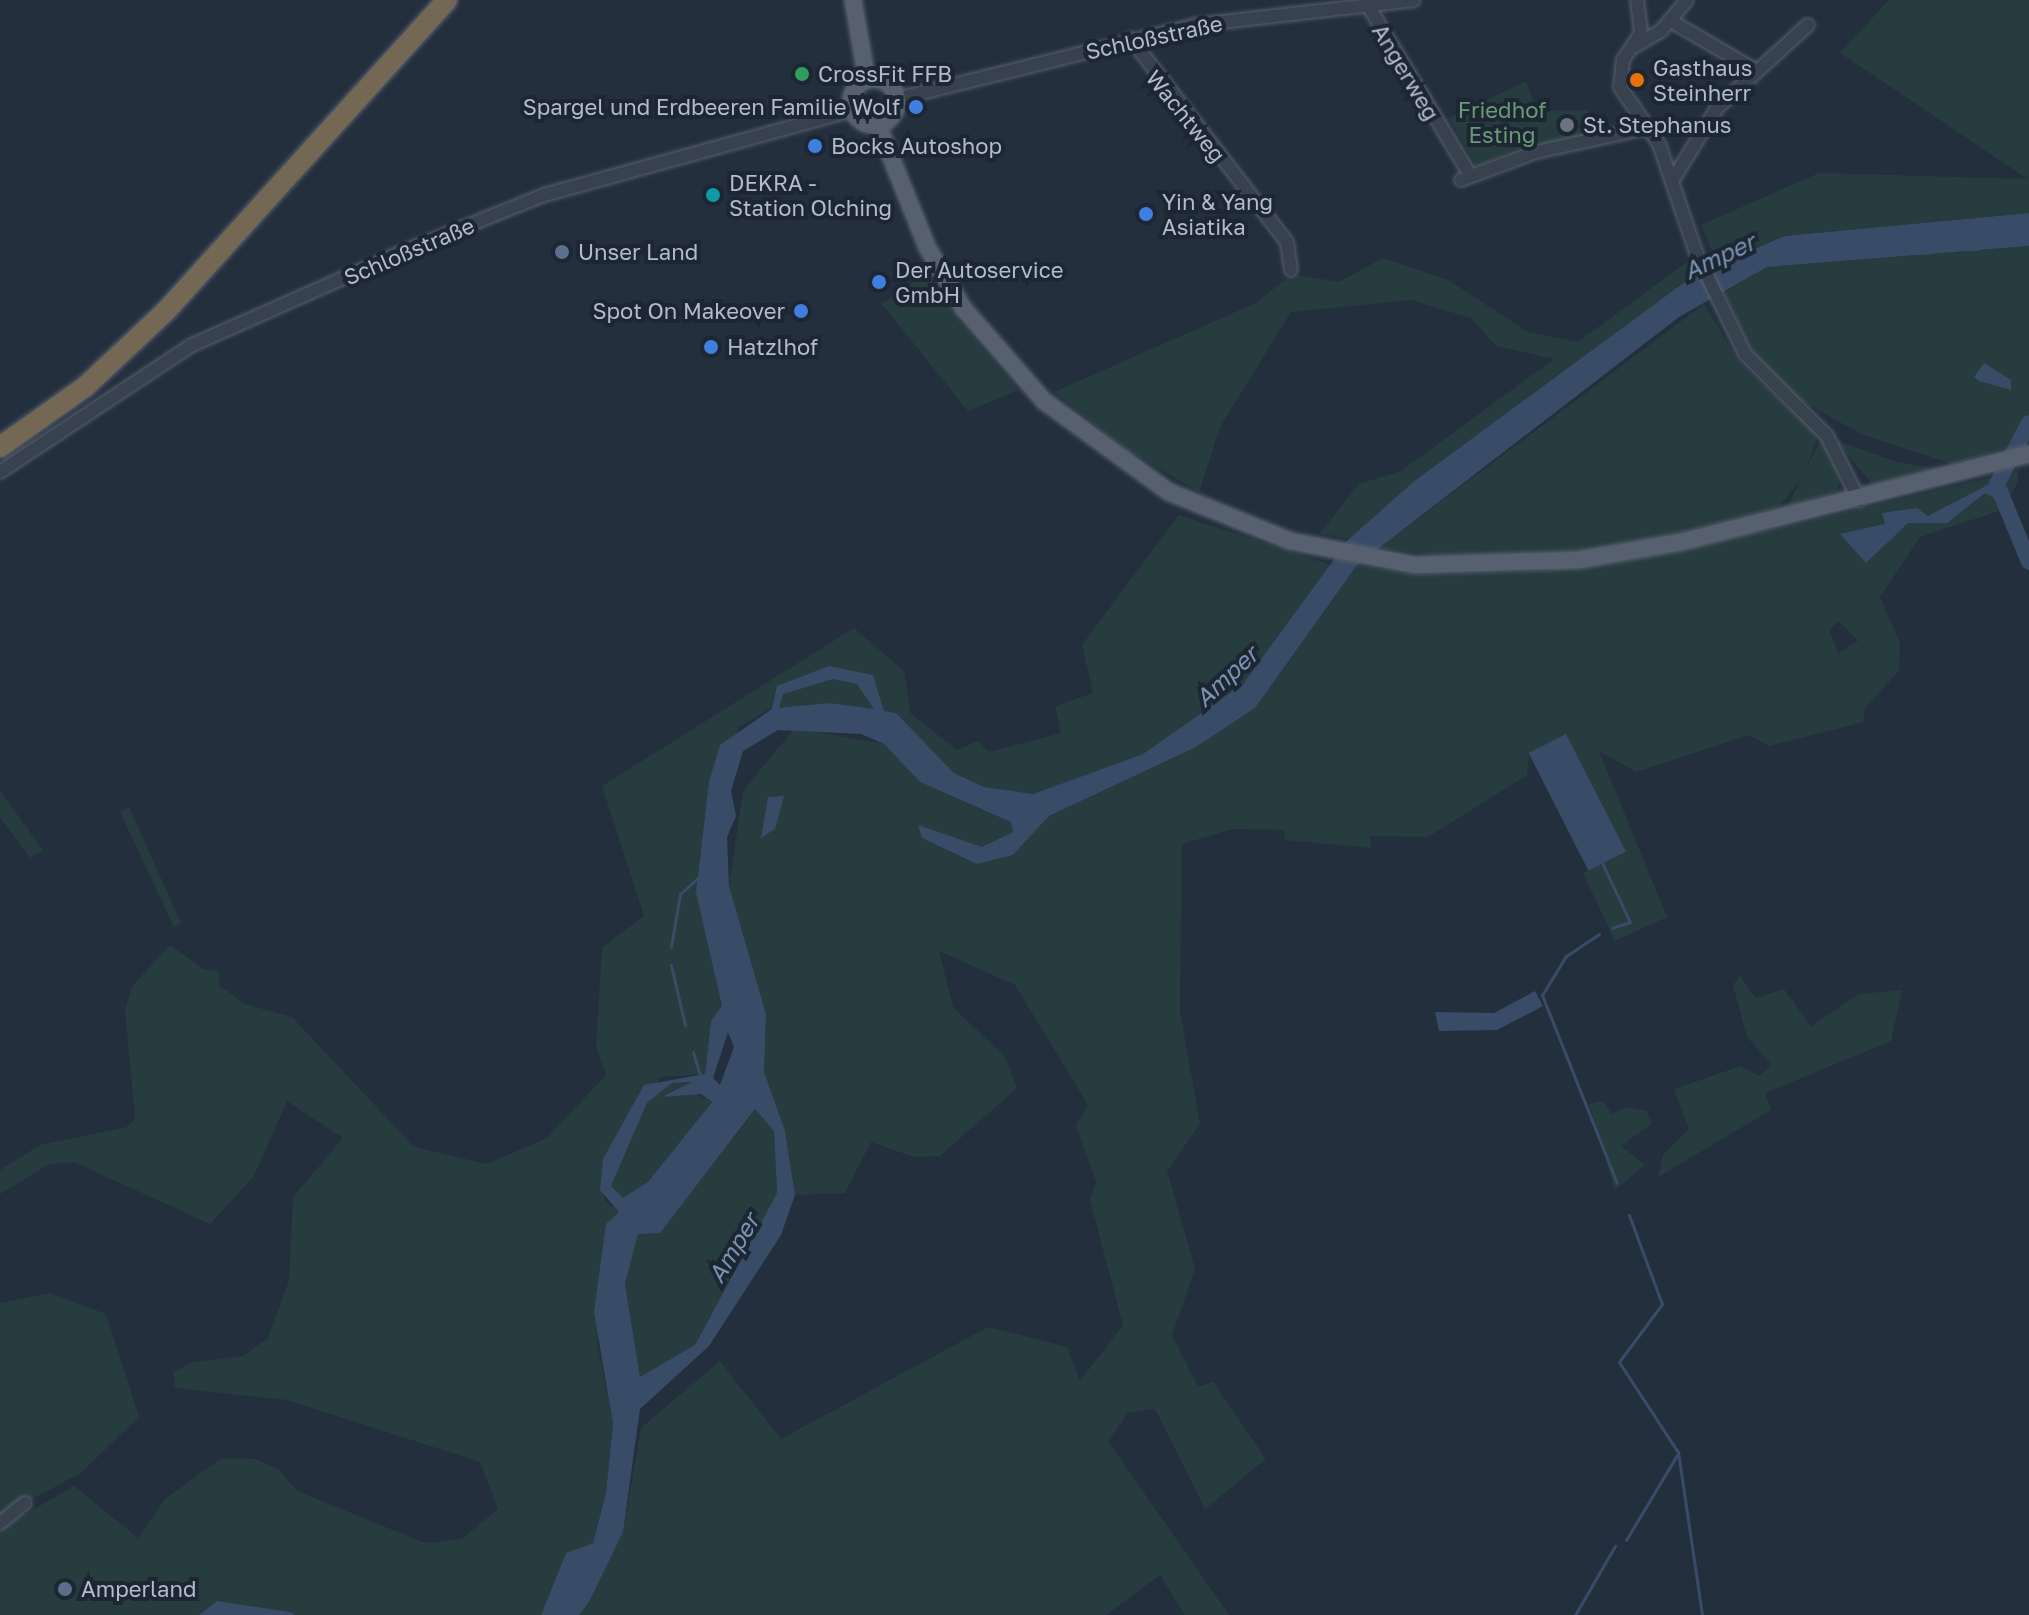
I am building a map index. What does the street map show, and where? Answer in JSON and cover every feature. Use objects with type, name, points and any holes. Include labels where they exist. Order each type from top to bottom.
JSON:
[{"type":"highway","points":[[0,447],[86,386],[166,311],[447,0]]},
{"type":"main road","points":[[853,0],[867,80]]},
{"type":"main road","points":[[867,80],[886,82],[897,99],[894,113],[878,125]]},
{"type":"main road","points":[[867,80],[852,95],[853,110],[878,125],[927,247],[963,308],[1044,401],[1169,492],[1226,520],[1327,550],[1387,561],[1465,568],[1578,560],[1859,500],[2014,459]]},
{"type":"street","name":"Schloßstraße","points":[[897,99],[1131,39],[1215,22],[1370,9],[1414,0]]},
{"type":"street","points":[[1637,0],[1643,19],[1633,47],[1618,72],[1620,87],[1646,128],[1672,181],[1697,255],[1745,354],[1827,436],[1859,500]]},
{"type":"street","points":[[1633,47],[1671,21],[1687,0]]},
{"type":"street","name":"Angerweg","points":[[1370,9],[1465,178],[1536,152],[1646,128]]},
{"type":"street","points":[[1671,21],[1755,70]]},
{"type":"street","points":[[1672,181],[1717,108],[1755,70],[1808,25]]},
{"type":"street","name":"Wachtweg","points":[[1131,39],[1287,242],[1291,270]]},
{"type":"street","name":"Schloßstraße","points":[[0,472],[192,345],[402,252],[544,195],[853,110]]},
{"type":"street","points":[[0,1523],[25,1503]]},
{"type":"green space","points":[[1889,0],[2029,0],[2029,213],[1785,236],[1716,262],[1701,225],[1819,173],[2028,179],[1840,53]]},
{"type":"green space","name":"Friedhof Esting","points":[[1526,81],[1537,111],[1589,110],[1595,137],[1514,150],[1477,167],[1449,118]]},
{"type":"green space","points":[[2029,246],[2029,441],[1952,464],[1861,434],[1795,397],[1754,355],[1724,292],[1767,267]]},
{"type":"green space","points":[[1383,258],[1448,280],[1528,332],[1578,342],[1691,259],[1697,273],[1413,482],[1349,539],[1320,533],[1359,484],[1401,471],[1554,359],[1496,346],[1471,318],[1411,300],[1291,312],[1220,427],[1199,492],[1127,450],[1054,392],[1256,303],[1292,274],[1339,282]]},
{"type":"green space","points":[[927,272],[954,314],[1018,390],[968,411],[882,304]]},
{"type":"green space","points":[[1704,304],[1739,362],[1818,435],[1804,475],[1779,507],[1627,546],[1548,556],[1471,559],[1379,548]]},
{"type":"green space","points":[[1821,439],[1840,470],[1838,491],[1787,507]]},
{"type":"green space","points":[[1835,440],[1897,462],[1954,471],[1874,486]]},
{"type":"green space","points":[[2018,470],[2018,481],[2007,503],[2003,474]]},
{"type":"green space","points":[[1993,477],[2002,510],[1920,537],[1880,597],[1900,643],[1899,671],[1866,707],[1863,722],[1769,746],[1749,735],[1636,772],[1599,751],[1667,917],[1615,941],[1583,873],[1624,852],[1529,754],[1527,775],[1428,837],[1370,836],[1371,848],[1285,840],[1284,830],[1233,829],[1182,844],[1180,1011],[1200,1124],[1167,1171],[1195,1269],[1172,1335],[1198,1387],[1213,1382],[1266,1459],[1205,1509],[1155,1409],[1128,1413],[1108,1441],[1229,1615],[1185,1615],[1160,1575],[1106,1615],[579,1615],[623,1532],[641,1428],[720,1361],[781,1439],[988,1327],[1067,1347],[1080,1381],[1123,1325],[1090,1200],[1096,1182],[1076,1125],[1088,1105],[1015,985],[939,951],[953,1007],[1005,1057],[1017,1088],[940,1156],[914,1157],[871,1142],[845,1193],[795,1195],[785,1131],[764,1072],[766,1014],[729,886],[743,791],[795,728],[884,744],[920,782],[1011,822],[1014,832],[982,847],[918,826],[922,838],[977,864],[1013,855],[1049,816],[1196,747],[1255,708],[1357,565],[1418,575],[1549,570],[1776,529]],"holes":[[[1839,621],[1858,641],[1838,653],[1829,630]]]},
{"type":"green space","points":[[1179,515],[1331,565],[1243,684],[1143,754],[1033,794],[984,787],[954,773],[896,713],[829,703],[768,710],[739,727],[696,893],[722,1006],[711,1021],[705,1074],[661,1077],[603,1159],[605,1201],[620,1212],[597,1342],[613,1424],[606,1493],[593,1543],[566,1553],[541,1615],[0,1615],[0,1529],[74,1486],[138,1538],[166,1498],[222,1458],[256,1459],[279,1470],[297,1491],[425,1543],[462,1539],[498,1509],[480,1462],[287,1400],[175,1388],[173,1373],[193,1362],[243,1356],[268,1338],[289,1281],[293,1197],[343,1138],[287,1101],[254,1176],[210,1224],[74,1162],[49,1164],[0,1194],[0,1170],[40,1145],[127,1127],[135,1118],[125,1011],[132,986],[170,945],[203,969],[219,971],[219,985],[245,1004],[292,1017],[414,1147],[487,1164],[547,1138],[606,1075],[596,1045],[602,948],[644,916],[602,786],[854,628],[904,671],[911,714],[957,750],[978,741],[989,752],[1061,733],[1055,706],[1093,693],[1082,645]]},
{"type":"green space","points":[[0,791],[43,850],[30,858],[0,817]]},
{"type":"green space","points":[[129,807],[181,923],[174,927],[120,812]]},
{"type":"green space","points":[[1740,976],[1756,998],[1784,989],[1811,1026],[1859,994],[1902,990],[1891,1041],[1765,1093],[1771,1110],[1658,1177],[1663,1155],[1689,1129],[1674,1089],[1741,1066],[1759,1076],[1772,1065],[1747,1037],[1733,985]]},
{"type":"green space","points":[[693,1082],[689,1090],[712,1102],[648,1182],[623,1199],[611,1186],[647,1103],[672,1083]]},
{"type":"green space","points":[[1603,1101],[1612,1114],[1628,1107],[1647,1111],[1651,1124],[1621,1146],[1645,1165],[1615,1190],[1589,1104]]},
{"type":"green space","points":[[756,1109],[774,1131],[777,1193],[695,1345],[640,1378],[625,1284],[638,1234],[660,1232]]},
{"type":"green space","points":[[49,1293],[106,1314],[139,1417],[81,1473],[0,1516],[0,1303]]},
{"type":"water","points":[[2029,213],[2029,246],[1767,267],[1679,317],[1357,565],[1255,708],[1196,747],[1049,816],[1013,855],[977,864],[922,838],[918,825],[982,847],[1013,832],[1011,822],[920,782],[884,744],[861,734],[778,730],[743,751],[731,791],[736,816],[727,837],[729,886],[766,1014],[764,1072],[785,1131],[795,1195],[781,1235],[709,1346],[640,1409],[623,1532],[589,1602],[579,1615],[541,1615],[566,1553],[593,1543],[606,1493],[613,1424],[594,1312],[606,1224],[619,1212],[600,1190],[603,1159],[644,1085],[705,1074],[711,1021],[722,1006],[696,893],[709,782],[720,745],[772,709],[777,686],[829,666],[873,675],[884,711],[896,713],[954,773],[984,787],[1033,794],[1143,754],[1243,684],[1349,539],[1413,482],[1697,273],[1785,236]],"holes":[[[833,679],[857,684],[874,709],[829,703],[779,708],[783,694]],[[728,1032],[734,1047],[720,1085],[713,1078]],[[692,1082],[662,1097],[701,1094],[712,1102],[648,1182],[623,1198],[611,1186],[647,1103],[672,1083]],[[755,1109],[774,1131],[777,1193],[695,1345],[640,1377],[625,1284],[638,1234],[660,1233]]]},
{"type":"water","points":[[1984,363],[2011,380],[2011,390],[1974,377]]},
{"type":"water","points":[[2001,478],[2007,506],[1985,493],[1947,523],[1908,523],[1866,563],[1840,534],[1885,524],[1882,513],[1917,508],[1928,516]]},
{"type":"water","points":[[1566,734],[1626,852],[1589,871],[1529,753]]},
{"type":"water","points":[[784,796],[775,829],[761,838],[768,797]]},
{"type":"water","points":[[1535,991],[1543,1006],[1497,1030],[1439,1031],[1435,1012],[1494,1013]]},
{"type":"water","points":[[217,1601],[290,1612],[295,1615],[199,1615]]},
{"type":"waterway","points":[[2029,423],[1997,484],[2029,562]]},
{"type":"waterway","points":[[1602,863],[1630,922],[1612,928]]},
{"type":"waterway","points":[[671,947],[680,894],[699,877]]},
{"type":"waterway","points":[[1599,934],[1566,956],[1542,995],[1617,1183]]},
{"type":"waterway","points":[[671,965],[685,1025]]},
{"type":"waterway","points":[[693,1052],[700,1075]]},
{"type":"waterway","points":[[1629,1215],[1662,1304],[1619,1362],[1678,1452],[1702,1615]]},
{"type":"waterway","points":[[1626,1540],[1677,1455]]},
{"type":"waterway","points":[[1575,1615],[1615,1546]]},
{"type":"place","name":"CrossFit FFB","points":[[802,74]]},
{"type":"place","name":"Gasthaus Steinherr","points":[[1637,80]]},
{"type":"place","name":"Spargel und Erdbeeren Familie Wolf","points":[[916,107]]},
{"type":"place","name":"St. Stephanus","points":[[1567,125]]},
{"type":"place","name":"Bocks Autoshop","points":[[815,146]]},
{"type":"place","name":"DEKRA - Station Olching","points":[[713,195]]},
{"type":"place","name":"Yin & Yang Asiatika","points":[[1146,214]]},
{"type":"place","name":"Unser Land","points":[[562,252]]},
{"type":"place","name":"Der Autoservice GmbH","points":[[879,282]]},
{"type":"place","name":"Spot On Makeover","points":[[801,311]]},
{"type":"place","name":"Hatzlhof","points":[[711,347]]},
{"type":"place","name":"Amperland","points":[[65,1589]]},
{"type":"water label","name":"Amper","points":[[1719,256]]},
{"type":"water label","name":"Amper","points":[[1226,676]]},
{"type":"water label","name":"Amper","points":[[733,1248]]}]
